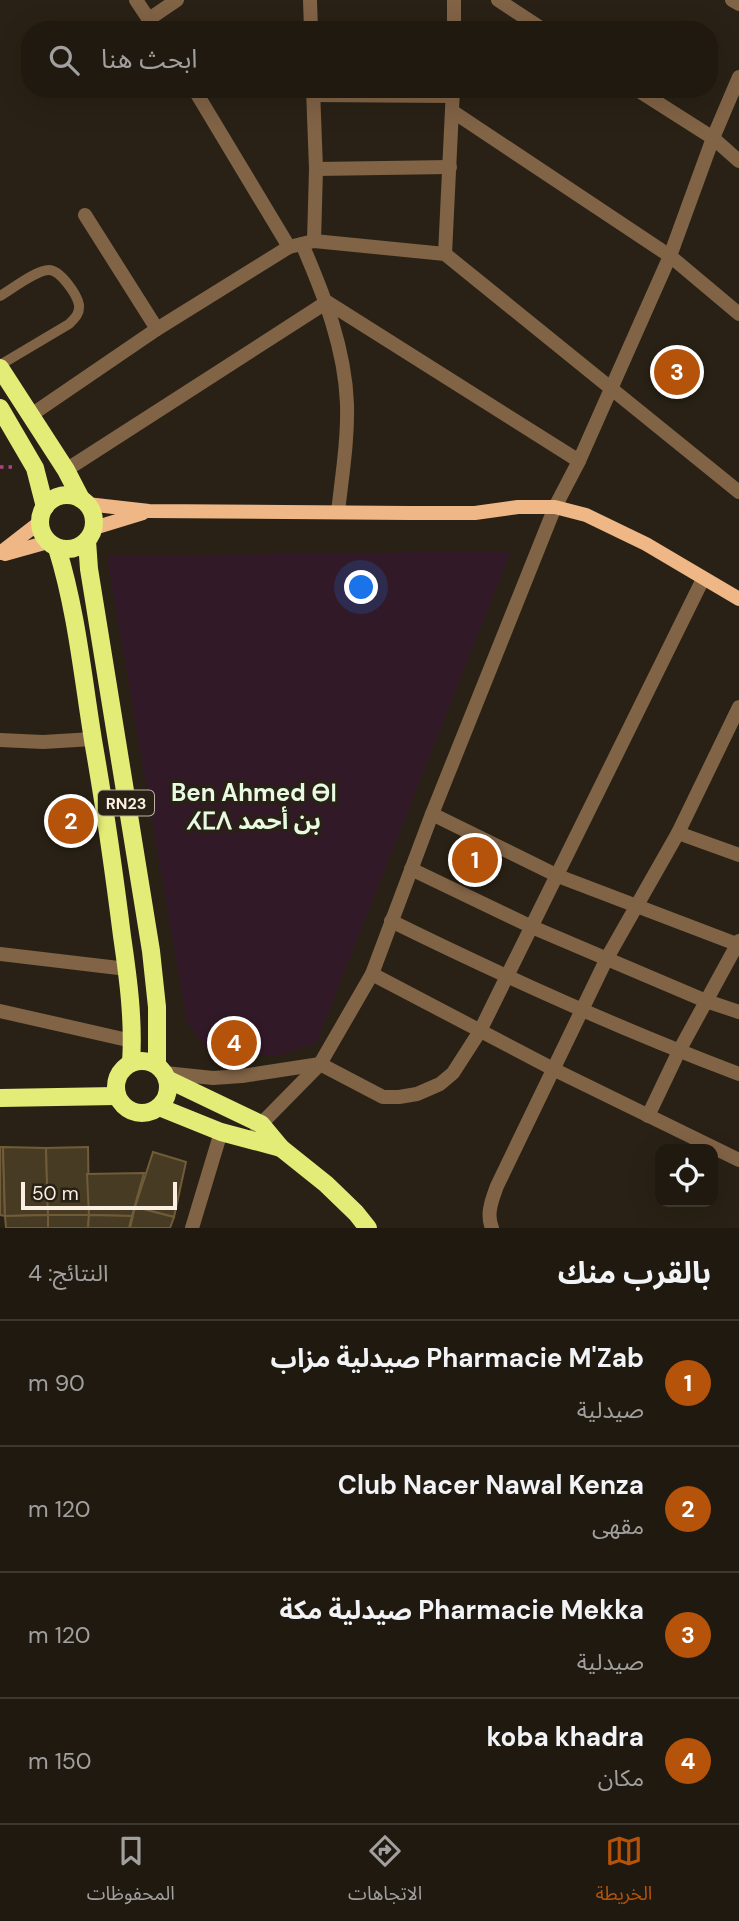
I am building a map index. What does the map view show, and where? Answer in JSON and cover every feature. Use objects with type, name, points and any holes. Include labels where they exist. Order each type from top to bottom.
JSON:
[{"type":"main road","name":"RN23","points":[[0,366],[92,511],[89,569],[151,951],[163,1072],[168,1089],[166,1099],[159,1107]]},
{"type":"main road","name":"RN23","points":[[0,408],[35,468],[44,537],[53,545],[66,576],[77,631],[112,852],[127,969],[131,1063],[124,1067],[116,1080],[116,1096]]},
{"type":"main road","points":[[0,554],[57,497],[73,496],[84,501],[149,511],[475,513],[555,507],[586,514],[634,538],[739,599]]},
{"type":"main road","points":[[0,554],[53,545],[73,549],[90,535],[149,511]]},
{"type":"main road","points":[[131,1063],[144,1060],[261,1124],[281,1148],[326,1184],[368,1228]]},
{"type":"main road","points":[[0,1098],[116,1096],[130,1111],[140,1114],[159,1107],[221,1132],[281,1148]]},
{"type":"street","points":[[136,0],[151,21]]},
{"type":"street","points":[[156,21],[177,0]]},
{"type":"street","points":[[310,0],[311,21]]},
{"type":"street","points":[[454,0],[454,21]]},
{"type":"street","points":[[498,0],[530,21]]},
{"type":"street","points":[[732,0],[739,4]]},
{"type":"street","points":[[252,1141],[261,1124],[320,1064],[372,974],[390,921],[555,507],[579,461],[670,256],[713,138],[739,77]]},
{"type":"street","points":[[200,98],[302,244],[327,302],[344,370],[347,404],[346,444],[338,512]]},
{"type":"street","points":[[302,244],[316,169],[313,98]]},
{"type":"street","points":[[445,254],[453,98]]},
{"type":"street","points":[[650,98],[713,138],[739,161]]},
{"type":"street","points":[[452,111],[670,256],[739,314]]},
{"type":"street","points":[[316,169],[450,167]]},
{"type":"street","points":[[85,215],[157,329]]},
{"type":"street","points":[[31,415],[157,329],[302,244],[445,254],[739,492]]},
{"type":"street","points":[[327,302],[579,461]]},
{"type":"street","points":[[66,470],[327,302]]},
{"type":"street","points":[[163,1072],[213,1078],[320,1064],[383,1097],[418,1094],[440,1084],[453,1073],[480,1031],[703,579]]},
{"type":"street","points":[[492,1228],[489,1211],[495,1193],[607,958],[678,833],[739,707]]},
{"type":"street","points":[[0,740],[43,742],[93,739]]},
{"type":"street","points":[[432,814],[558,876],[738,943],[679,1051],[648,1116]]},
{"type":"street","points":[[678,833],[739,855]]},
{"type":"street","points":[[411,869],[532,927],[706,1001],[739,1012]]},
{"type":"street","points":[[390,921],[506,978],[739,1074]]},
{"type":"street","points":[[0,954],[127,969]]},
{"type":"street","points":[[372,974],[555,1070],[739,1160]]},
{"type":"street","points":[[0,1011],[132,1041]]},
{"type":"street","points":[[192,1228],[221,1132]]},
{"type":"lane","points":[[0,296],[43,271],[52,270],[62,274],[79,305],[77,316],[69,324],[0,366]]},
{"type":"shaded area","points":[[511,551],[316,1043],[281,1055],[244,1055],[207,1049],[187,1023],[107,556]]},
{"type":"building","points":[[0,1147],[3,1147],[5,1216],[0,1215]]},
{"type":"building","points":[[3,1147],[46,1148],[48,1215],[5,1216]]},
{"type":"building","points":[[88,1147],[89,1215],[48,1215],[46,1148]]},
{"type":"building","points":[[153,1152],[186,1162],[174,1217],[135,1207]]},
{"type":"building","points":[[144,1173],[132,1216],[89,1215],[87,1174]]},
{"type":"building","points":[[135,1207],[174,1217],[170,1228],[130,1228]]},
{"type":"building","points":[[48,1215],[89,1215],[88,1228],[48,1228]]},
{"type":"building","points":[[48,1215],[48,1228],[6,1228],[5,1216]]},
{"type":"building","points":[[89,1215],[132,1216],[129,1228],[88,1228]]},
{"type":"place","name":"Pharmacie Mekka صيدلية مكة","points":[[677,372]]},
{"type":"place","name":"Club Nacer Nawal Kenza","points":[[71,821]]},
{"type":"place","name":"Pharmacie M'Zab صيدلية مزاب","points":[[475,860]]},
{"type":"place","name":"koba khadra","points":[[234,1043]]},
{"type":"district","name":"Ben Ahmed ⴱⵏ ⵃⵎⴷ بن أحمد","points":[[254,806]]}]
